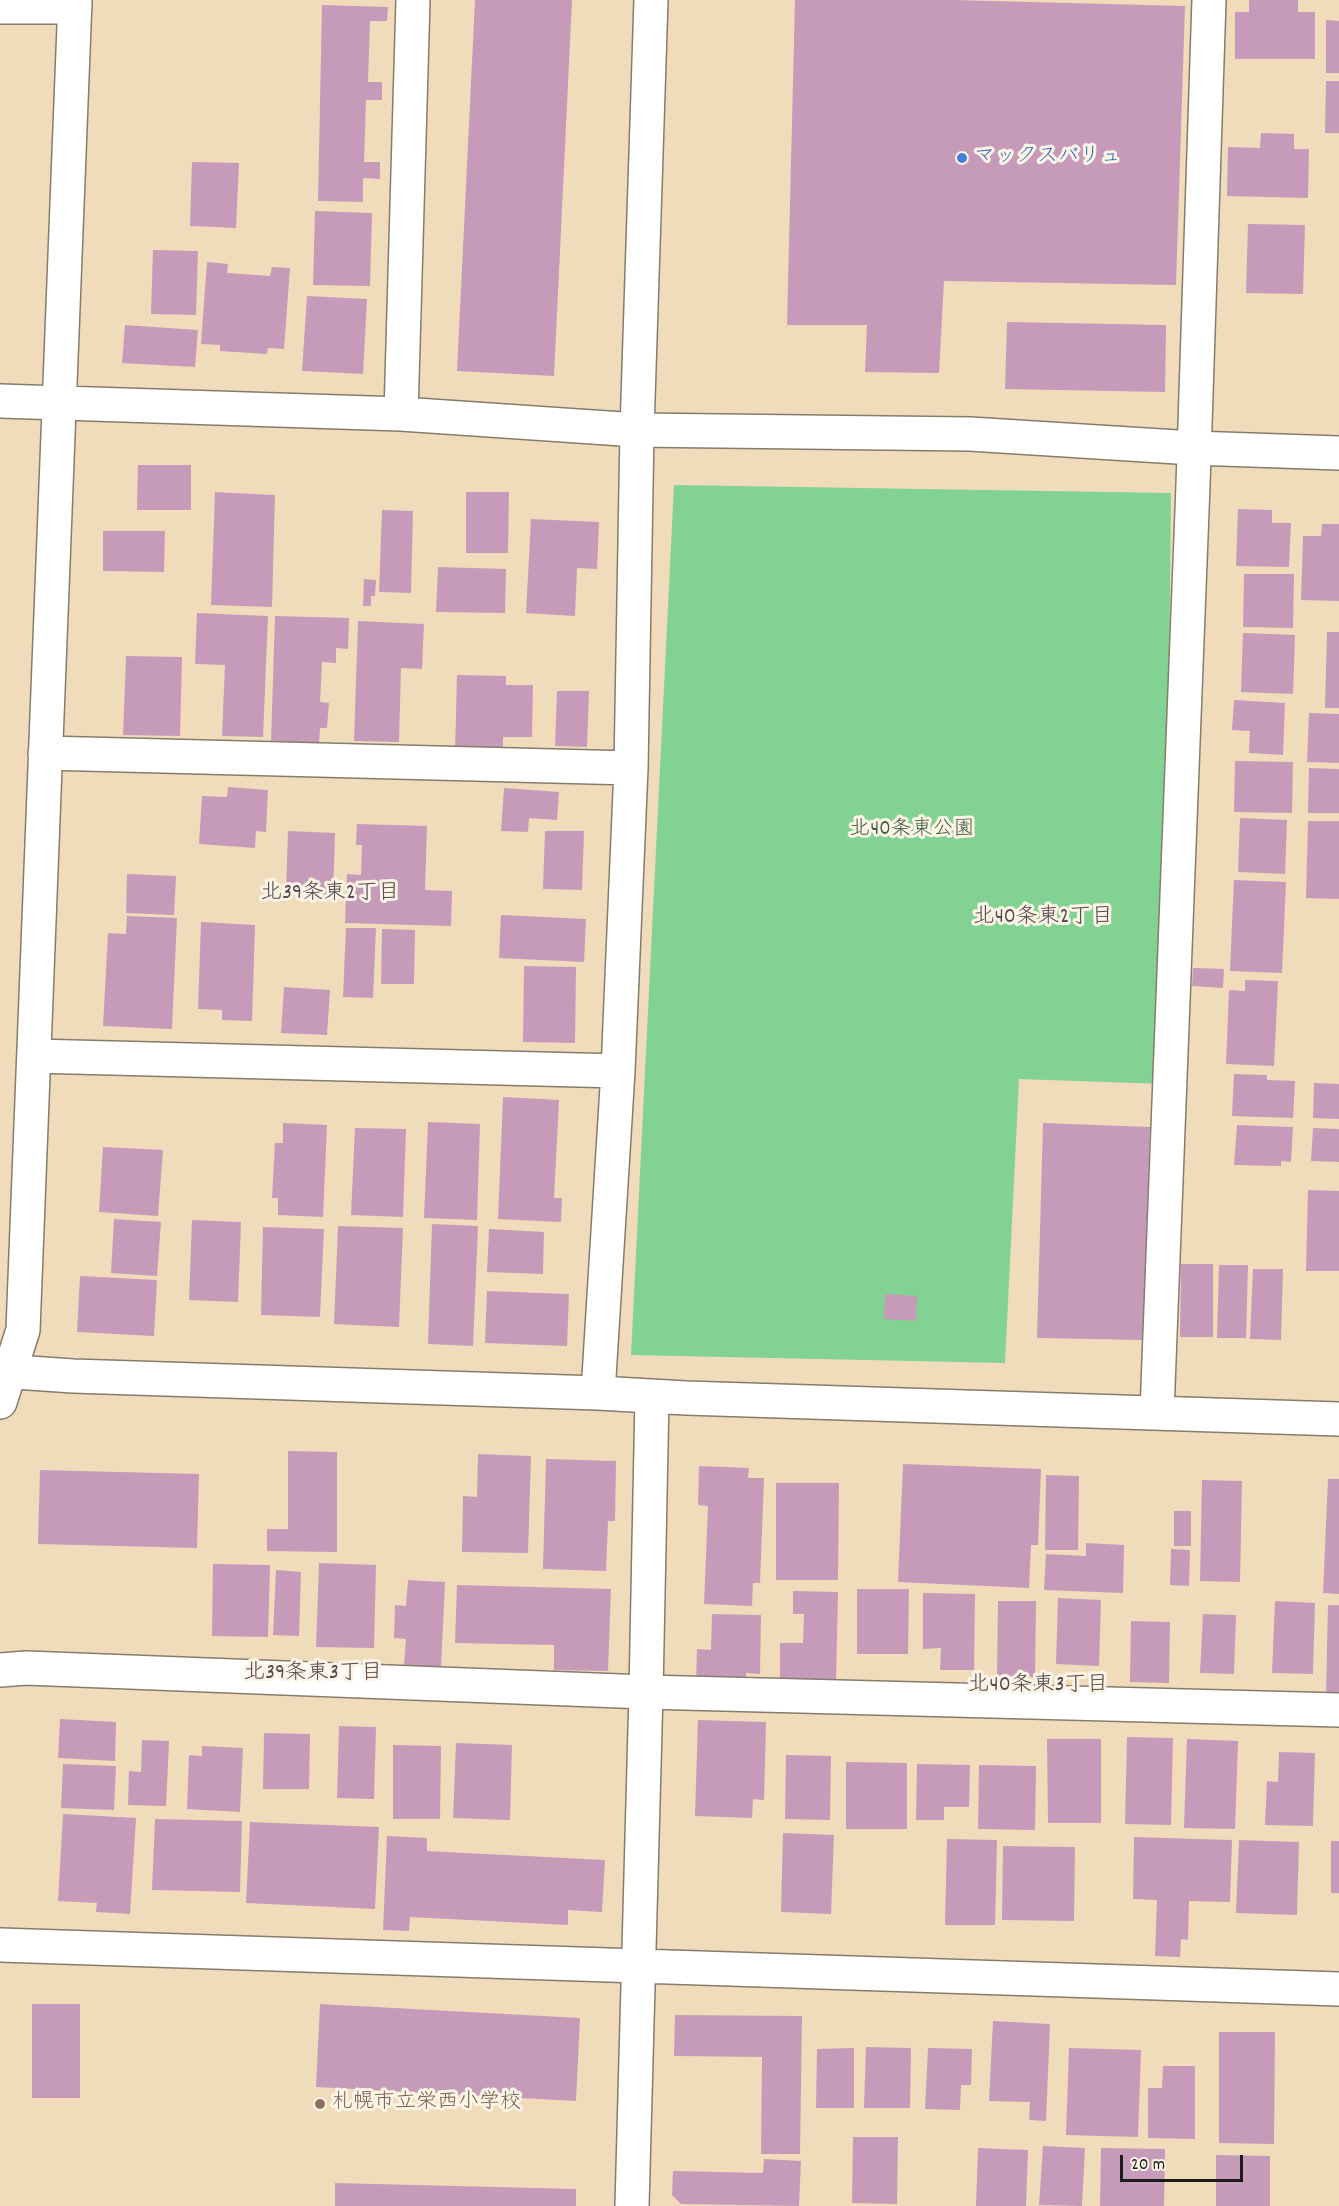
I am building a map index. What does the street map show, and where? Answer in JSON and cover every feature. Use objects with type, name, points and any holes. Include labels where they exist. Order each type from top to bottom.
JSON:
[{"type":"street","points":[[401,414],[413,0]]},
{"type":"street","points":[[598,1393],[618,1071],[630,768],[637,430],[651,0]]},
{"type":"street","points":[[1157,1412],[1209,0]]},
{"type":"street","points":[[0,7],[75,4],[23,1330],[3,1381],[85,1376],[1339,1419]]},
{"type":"street","points":[[0,401],[401,414],[637,430],[970,434],[1193,448],[1339,453]]},
{"type":"street","points":[[45,753],[630,768]]},
{"type":"street","points":[[34,1056],[618,1071]]},
{"type":"street","points":[[632,2206],[652,1396]]},
{"type":"street","points":[[0,1670],[26,1668],[646,1692],[1339,1710]]},
{"type":"street","points":[[0,1945],[1339,1989]]},
{"type":"green space","name":"北40条東公園","points":[[674,485],[1171,493],[1165,1084],[1019,1079],[1005,1363],[631,1355]]},
{"type":"building","points":[[475,0],[572,0],[554,376],[457,371]]},
{"type":"building","points":[[795,0],[952,0],[1185,6],[1176,285],[944,281],[939,373],[865,372],[867,325],[787,325]]},
{"type":"building","points":[[1249,0],[1298,0],[1298,12],[1315,12],[1315,59],[1235,59],[1235,12],[1249,12]]},
{"type":"building","points":[[322,5],[388,7],[387,21],[370,21],[368,82],[382,82],[382,100],[366,100],[364,162],[380,162],[380,179],[363,178],[363,202],[318,201]]},
{"type":"building","points":[[1326,20],[1339,21],[1339,73],[1326,73]]},
{"type":"building","points":[[1326,81],[1339,81],[1339,133],[1325,133]]},
{"type":"building","points":[[1261,133],[1294,134],[1294,149],[1309,149],[1308,198],[1227,196],[1228,147],[1260,148]]},
{"type":"building","points":[[192,162],[239,163],[236,228],[190,226]]},
{"type":"building","points":[[315,211],[372,213],[370,286],[313,285]]},
{"type":"building","points":[[1248,224],[1305,225],[1303,294],[1246,293]]},
{"type":"building","points":[[153,250],[198,251],[196,315],[151,314]]},
{"type":"building","points":[[207,262],[228,264],[227,273],[270,276],[272,267],[290,268],[284,349],[268,348],[267,354],[220,351],[220,345],[201,344]]},
{"type":"building","points":[[307,296],[367,299],[363,374],[302,371]]},
{"type":"building","points":[[1007,322],[1166,325],[1165,392],[1005,389]]},
{"type":"building","points":[[125,325],[198,330],[195,367],[122,363]]},
{"type":"building","points":[[138,465],[191,465],[191,510],[137,510]]},
{"type":"building","points":[[215,492],[275,495],[272,607],[211,605]]},
{"type":"building","points":[[466,492],[509,492],[508,553],[466,553]]},
{"type":"building","points":[[1238,509],[1272,510],[1272,523],[1291,523],[1289,567],[1236,566]]},
{"type":"building","points":[[382,510],[413,511],[411,593],[379,592]]},
{"type":"building","points":[[531,519],[599,522],[597,569],[577,568],[575,616],[526,613]]},
{"type":"building","points":[[1322,524],[1339,524],[1339,601],[1301,600],[1303,536],[1321,536]]},
{"type":"building","points":[[103,531],[165,531],[164,572],[103,571]]},
{"type":"building","points":[[438,567],[506,569],[505,613],[436,612]]},
{"type":"building","points":[[1244,574],[1294,574],[1293,628],[1243,627]]},
{"type":"building","points":[[364,579],[376,580],[375,596],[371,596],[371,606],[363,606]]},
{"type":"building","points":[[197,613],[268,616],[263,737],[222,736],[225,665],[195,664]]},
{"type":"building","points":[[275,616],[349,618],[348,649],[336,648],[336,663],[322,662],[320,702],[329,703],[327,728],[320,728],[319,744],[271,742]]},
{"type":"building","points":[[358,621],[424,624],[422,669],[401,668],[399,742],[354,741]]},
{"type":"building","points":[[1327,632],[1339,632],[1339,708],[1325,708]]},
{"type":"building","points":[[1243,633],[1295,635],[1293,694],[1241,692]]},
{"type":"building","points":[[126,656],[182,657],[180,736],[123,735]]},
{"type":"building","points":[[457,675],[506,676],[506,685],[533,685],[532,737],[503,737],[503,754],[455,753]]},
{"type":"building","points":[[557,691],[589,691],[587,747],[555,746]]},
{"type":"building","points":[[1234,700],[1285,703],[1283,755],[1249,753],[1250,731],[1232,730]]},
{"type":"building","points":[[1309,713],[1339,714],[1339,763],[1307,762]]},
{"type":"building","points":[[1235,761],[1293,762],[1292,813],[1234,812]]},
{"type":"building","points":[[1309,768],[1339,769],[1339,813],[1308,813]]},
{"type":"building","points":[[228,787],[268,790],[266,832],[256,831],[255,848],[199,844],[202,796],[227,797]]},
{"type":"building","points":[[504,788],[559,792],[557,820],[529,818],[528,832],[501,831]]},
{"type":"building","points":[[1240,818],[1287,820],[1285,874],[1238,872]]},
{"type":"building","points":[[1308,821],[1339,821],[1339,899],[1306,898]]},
{"type":"building","points":[[357,824],[427,826],[425,890],[452,891],[451,926],[345,923],[347,874],[361,875],[362,845],[356,845]]},
{"type":"building","points":[[288,831],[335,833],[333,895],[286,893]]},
{"type":"building","points":[[545,831],[584,831],[582,890],[543,889]]},
{"type":"building","points":[[127,874],[176,876],[174,915],[126,913]]},
{"type":"building","points":[[1234,880],[1286,882],[1282,973],[1230,971]]},
{"type":"building","points":[[501,915],[586,919],[584,962],[499,958]]},
{"type":"building","points":[[127,916],[177,918],[172,1029],[103,1026],[108,933],[126,934]]},
{"type":"building","points":[[201,922],[255,925],[252,1021],[222,1020],[222,1010],[198,1009]]},
{"type":"building","points":[[346,928],[376,928],[373,998],[343,997]]},
{"type":"building","points":[[382,929],[415,930],[414,984],[381,984]]},
{"type":"building","points":[[524,966],[576,967],[575,1043],[523,1042]]},
{"type":"building","points":[[1193,968],[1224,969],[1223,988],[1192,986]]},
{"type":"building","points":[[1245,980],[1278,981],[1274,1066],[1226,1064],[1229,990],[1245,991]]},
{"type":"building","points":[[284,987],[330,990],[327,1035],[281,1033]]},
{"type":"building","points":[[1234,1074],[1267,1075],[1267,1080],[1295,1081],[1293,1118],[1232,1116]]},
{"type":"building","points":[[1314,1083],[1339,1084],[1339,1119],[1313,1118]]},
{"type":"building","points":[[503,1097],[559,1100],[554,1198],[562,1198],[561,1222],[498,1219]]},
{"type":"building","points":[[428,1122],[480,1124],[477,1220],[424,1218]]},
{"type":"building","points":[[283,1123],[327,1125],[323,1217],[278,1215],[278,1198],[272,1198],[275,1143],[283,1143]]},
{"type":"building","points":[[1043,1123],[1150,1127],[1143,1340],[1037,1338]]},
{"type":"building","points":[[1237,1125],[1293,1127],[1291,1162],[1281,1161],[1281,1166],[1234,1165]]},
{"type":"building","points":[[355,1128],[406,1129],[403,1217],[351,1215]]},
{"type":"building","points":[[1313,1128],[1339,1129],[1339,1162],[1311,1161]]},
{"type":"building","points":[[103,1147],[163,1150],[158,1216],[99,1212]]},
{"type":"building","points":[[1308,1190],[1339,1191],[1339,1271],[1306,1271]]},
{"type":"building","points":[[114,1219],[161,1222],[157,1276],[111,1273]]},
{"type":"building","points":[[192,1220],[241,1222],[238,1302],[189,1300]]},
{"type":"building","points":[[432,1224],[478,1226],[473,1346],[428,1344]]},
{"type":"building","points":[[338,1226],[403,1228],[399,1327],[334,1324]]},
{"type":"building","points":[[263,1227],[324,1229],[320,1317],[261,1315]]},
{"type":"building","points":[[489,1229],[544,1232],[543,1274],[487,1272]]},
{"type":"building","points":[[1181,1264],[1213,1264],[1213,1337],[1180,1337]]},
{"type":"building","points":[[1219,1265],[1248,1265],[1246,1338],[1217,1338]]},
{"type":"building","points":[[1253,1269],[1283,1269],[1281,1340],[1250,1339]]},
{"type":"building","points":[[80,1276],[157,1280],[154,1336],[77,1332]]},
{"type":"building","points":[[487,1291],[569,1294],[567,1346],[485,1343]]},
{"type":"building","points":[[885,1294],[917,1296],[916,1321],[884,1319]]},
{"type":"building","points":[[288,1451],[337,1452],[337,1552],[267,1551],[267,1529],[288,1529]]},
{"type":"building","points":[[478,1454],[531,1456],[528,1553],[462,1552],[463,1496],[477,1497]]},
{"type":"building","points":[[546,1459],[616,1461],[615,1521],[608,1521],[606,1571],[543,1569]]},
{"type":"building","points":[[903,1464],[1041,1469],[1038,1545],[1031,1545],[1029,1588],[898,1582]]},
{"type":"building","points":[[699,1466],[749,1468],[748,1478],[764,1478],[760,1583],[753,1583],[752,1606],[704,1604],[708,1506],[698,1505]]},
{"type":"building","points":[[40,1470],[199,1474],[197,1548],[38,1544]]},
{"type":"building","points":[[1046,1475],[1079,1476],[1078,1550],[1045,1550]]},
{"type":"building","points":[[1328,1479],[1339,1479],[1339,1594],[1323,1593]]},
{"type":"building","points":[[1202,1480],[1242,1481],[1240,1582],[1200,1581]]},
{"type":"building","points":[[776,1483],[839,1483],[838,1580],[776,1580]]},
{"type":"building","points":[[1174,1511],[1191,1511],[1191,1546],[1174,1546]]},
{"type":"building","points":[[1086,1543],[1124,1545],[1123,1593],[1044,1590],[1046,1554],[1086,1556]]},
{"type":"building","points":[[1171,1549],[1190,1550],[1189,1586],[1170,1585]]},
{"type":"building","points":[[319,1563],[376,1565],[374,1648],[316,1647]]},
{"type":"building","points":[[213,1564],[270,1565],[268,1637],[212,1636]]},
{"type":"building","points":[[276,1570],[301,1572],[299,1636],[273,1635]]},
{"type":"building","points":[[408,1580],[445,1582],[441,1668],[404,1665],[406,1639],[394,1638],[395,1605],[406,1606]]},
{"type":"building","points":[[457,1585],[611,1589],[608,1671],[554,1670],[554,1645],[455,1643]]},
{"type":"building","points":[[857,1589],[909,1589],[908,1654],[857,1654]]},
{"type":"building","points":[[793,1591],[838,1592],[836,1681],[780,1680],[780,1643],[803,1643],[804,1614],[793,1614]]},
{"type":"building","points":[[923,1593],[975,1594],[974,1670],[940,1670],[941,1648],[923,1649]]},
{"type":"building","points":[[1058,1598],[1101,1600],[1099,1666],[1056,1664]]},
{"type":"building","points":[[998,1601],[1036,1601],[1035,1677],[997,1676]]},
{"type":"building","points":[[1275,1601],[1315,1603],[1313,1674],[1272,1673]]},
{"type":"building","points":[[1328,1605],[1339,1605],[1339,1696],[1326,1696]]},
{"type":"building","points":[[712,1614],[761,1615],[760,1674],[746,1673],[746,1685],[696,1684],[697,1649],[711,1650]]},
{"type":"building","points":[[1203,1614],[1236,1615],[1234,1674],[1200,1673]]},
{"type":"building","points":[[1131,1621],[1170,1622],[1169,1683],[1130,1682]]},
{"type":"building","points":[[60,1719],[116,1722],[115,1761],[58,1758]]},
{"type":"building","points":[[698,1720],[766,1722],[764,1800],[753,1799],[752,1818],[695,1816]]},
{"type":"building","points":[[339,1726],[376,1727],[374,1799],[337,1798]]},
{"type":"building","points":[[264,1733],[310,1734],[309,1789],[263,1789]]},
{"type":"building","points":[[1127,1737],[1173,1738],[1171,1825],[1125,1824]]},
{"type":"building","points":[[1047,1739],[1101,1739],[1101,1823],[1048,1823]]},
{"type":"building","points":[[1187,1739],[1238,1741],[1235,1829],[1184,1828]]},
{"type":"building","points":[[142,1740],[169,1741],[166,1806],[128,1805],[129,1771],[141,1772]]},
{"type":"building","points":[[456,1743],[512,1745],[510,1820],[453,1818]]},
{"type":"building","points":[[393,1745],[441,1746],[440,1819],[393,1819]]},
{"type":"building","points":[[202,1746],[243,1748],[240,1812],[187,1809],[189,1755],[202,1756]]},
{"type":"building","points":[[1279,1752],[1315,1753],[1313,1826],[1265,1825],[1267,1781],[1278,1782]]},
{"type":"building","points":[[786,1755],[831,1756],[830,1820],[785,1819]]},
{"type":"building","points":[[846,1762],[907,1763],[907,1829],[846,1829]]},
{"type":"building","points":[[63,1764],[116,1766],[114,1810],[61,1808]]},
{"type":"building","points":[[917,1764],[970,1765],[969,1807],[944,1807],[944,1820],[916,1820]]},
{"type":"building","points":[[979,1765],[1036,1766],[1035,1830],[978,1829]]},
{"type":"building","points":[[63,1814],[136,1818],[130,1914],[96,1912],[97,1903],[58,1901]]},
{"type":"building","points":[[155,1819],[242,1821],[240,1892],[152,1890]]},
{"type":"building","points":[[250,1822],[379,1827],[375,1909],[246,1903]]},
{"type":"building","points":[[783,1833],[834,1835],[831,1914],[781,1912]]},
{"type":"building","points":[[387,1836],[427,1838],[427,1851],[605,1860],[602,1912],[568,1910],[568,1925],[410,1917],[409,1931],[383,1930]]},
{"type":"building","points":[[1134,1837],[1232,1840],[1230,1902],[1189,1901],[1188,1940],[1181,1939],[1180,1957],[1155,1956],[1157,1900],[1133,1899]]},
{"type":"building","points":[[947,1839],[997,1840],[995,1925],[945,1925]]},
{"type":"building","points":[[1239,1840],[1299,1842],[1297,1915],[1236,1913]]},
{"type":"building","points":[[1331,1841],[1339,1841],[1339,1893],[1331,1893]]},
{"type":"building","points":[[1003,1846],[1075,1847],[1074,1921],[1002,1920]]},
{"type":"building","points":[[32,2004],[80,2004],[80,2098],[32,2098]]},
{"type":"building","points":[[320,2004],[580,2018],[576,2101],[316,2087]]},
{"type":"building","points":[[675,2015],[802,2016],[800,2154],[761,2154],[762,2057],[674,2056]]},
{"type":"building","points":[[993,2021],[1050,2024],[1046,2121],[1029,2120],[1030,2102],[989,2101]]},
{"type":"building","points":[[1219,2032],[1275,2032],[1274,2144],[1219,2143]]},
{"type":"building","points":[[866,2047],[911,2048],[910,2108],[864,2108]]},
{"type":"building","points":[[854,2048],[854,2108],[816,2108],[817,2049]]},
{"type":"building","points":[[928,2048],[972,2049],[971,2085],[961,2085],[960,2110],[925,2109]]},
{"type":"building","points":[[1069,2048],[1141,2050],[1138,2137],[1066,2135]]},
{"type":"building","points":[[1163,2066],[1195,2066],[1195,2139],[1148,2138],[1148,2088],[1162,2088]]},
{"type":"building","points":[[853,2137],[898,2137],[897,2204],[852,2203]]},
{"type":"building","points":[[1043,2146],[1085,2148],[1082,2206],[1039,2205]]},
{"type":"building","points":[[978,2148],[1028,2150],[1026,2206],[976,2206]]},
{"type":"building","points":[[1101,2148],[1165,2149],[1164,2206],[1100,2206]]},
{"type":"building","points":[[1216,2155],[1270,2156],[1270,2206],[1216,2206]]},
{"type":"building","points":[[764,2159],[801,2161],[799,2206],[681,2204],[672,2195],[673,2171],[763,2173]]},
{"type":"building","points":[[335,2183],[576,2189],[576,2206],[335,2206]]},
{"type":"place","name":"マックスバリュ","points":[[962,158]]},
{"type":"place","name":"札幌市立栄西小学校","points":[[320,2104]]},
{"type":"district","name":"北39条東2丁目","points":[[330,895]]},
{"type":"district","name":"北40条東2丁目","points":[[1043,919]]},
{"type":"district","name":"北39条東3丁目","points":[[313,1675]]},
{"type":"district","name":"北40条東3丁目","points":[[1038,1687]]}]
